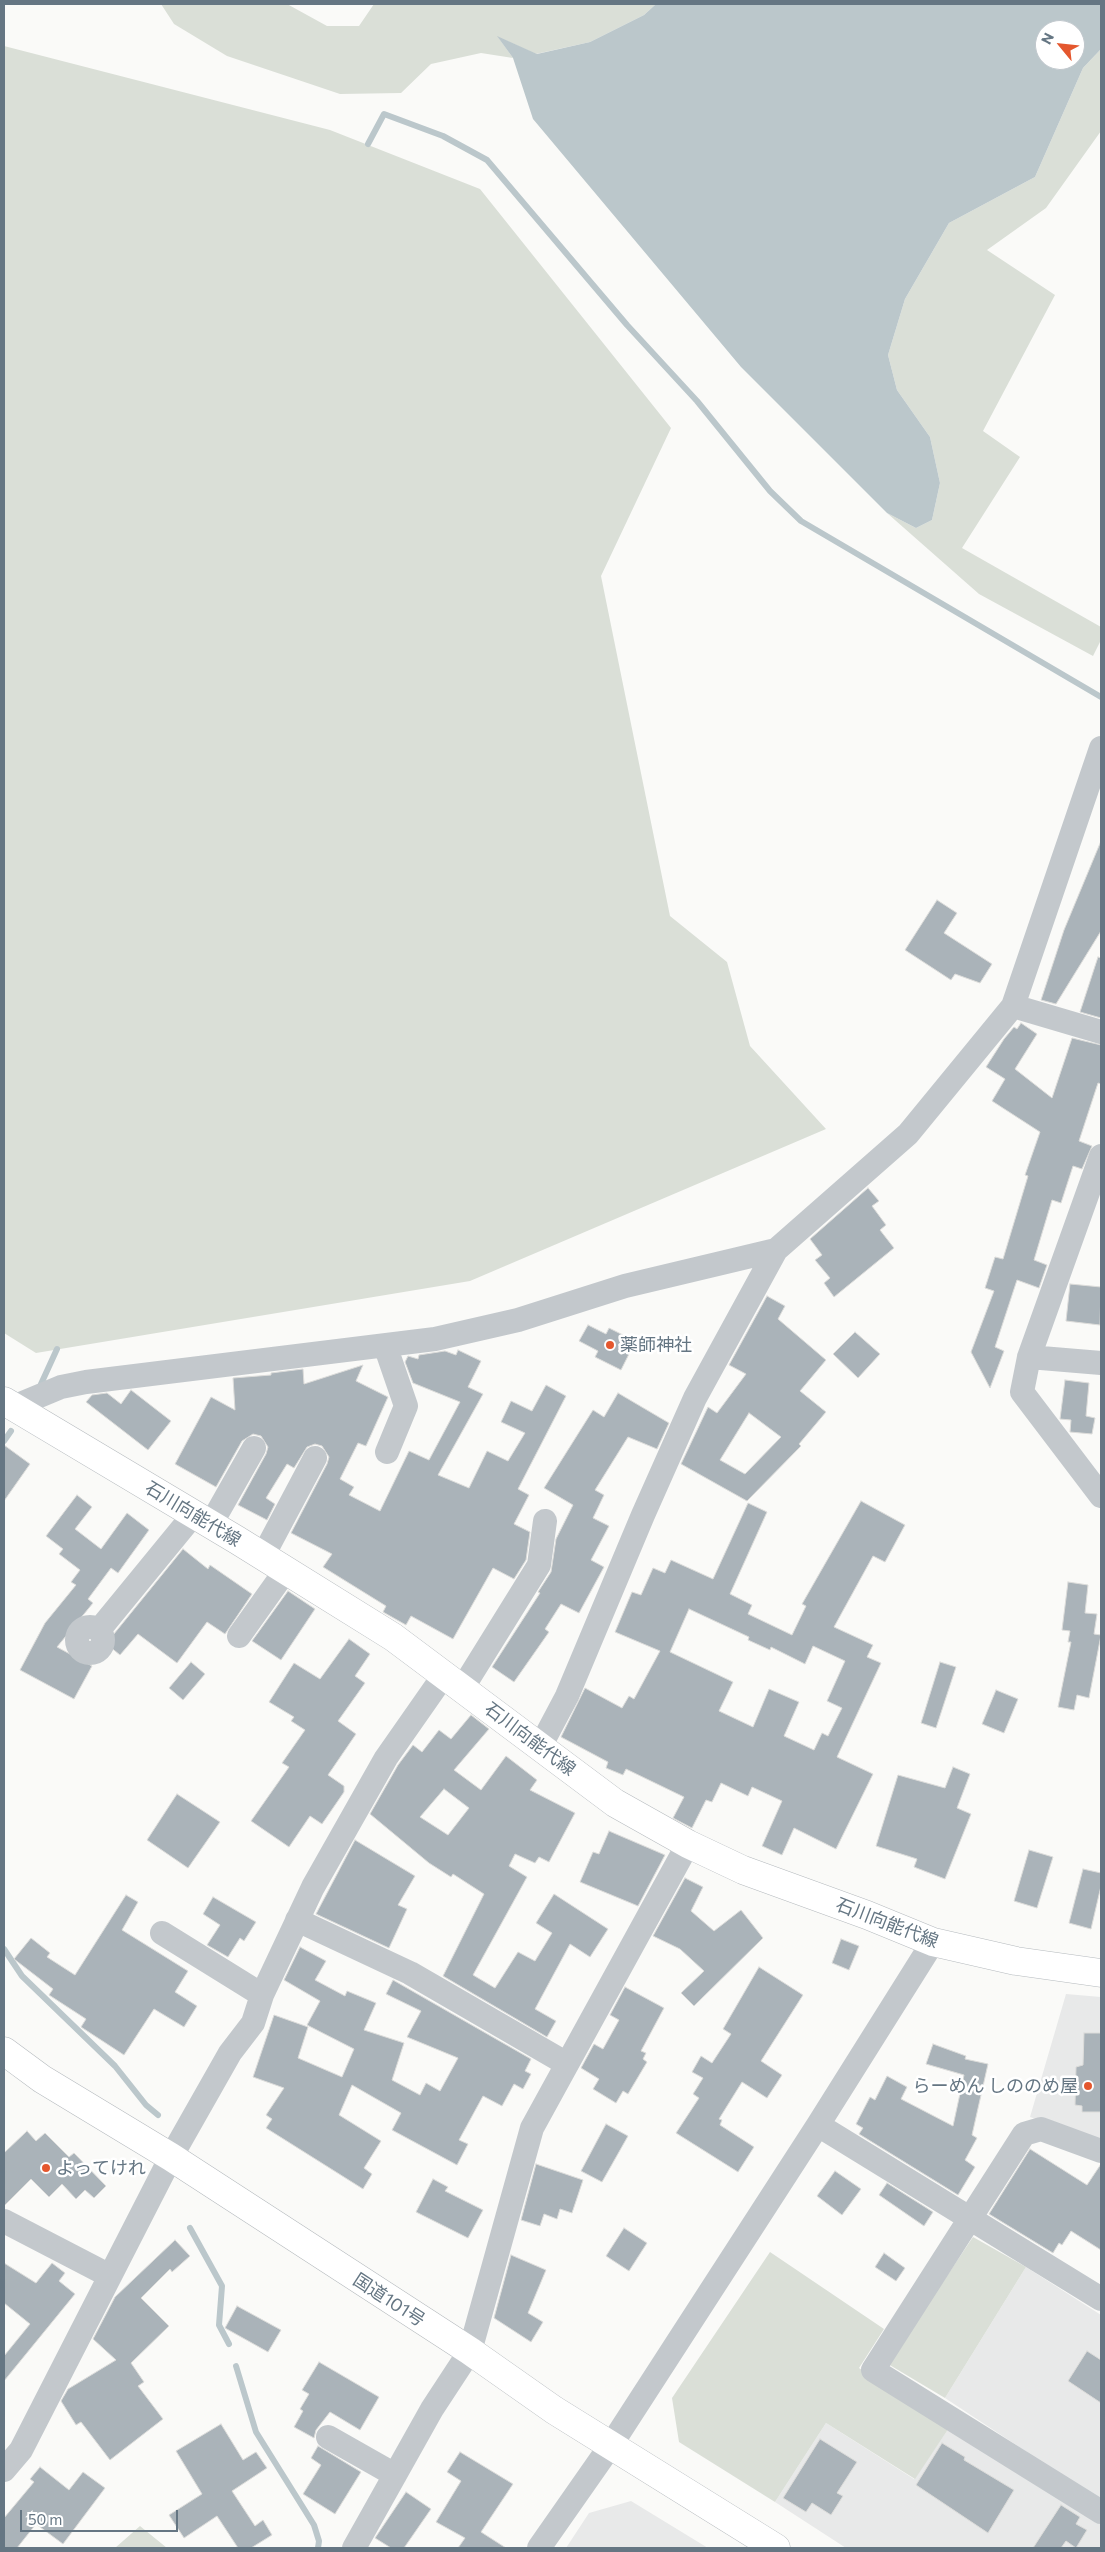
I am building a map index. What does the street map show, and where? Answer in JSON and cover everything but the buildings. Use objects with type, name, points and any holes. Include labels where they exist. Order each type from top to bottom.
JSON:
[{"type":"main road","name":"石川向能代線","points":[[8,1404],[203,1519],[393,1637],[615,1803],[688,1844],[743,1870],[867,1915],[934,1942],[1016,1962],[1101,1973]]},
{"type":"main road","name":"国道101号","points":[[4,2051],[42,2079],[171,2157],[470,2351],[554,2410],[776,2548]]},
{"type":"street","points":[[540,1747],[567,1696],[643,1515],[695,1398],[776,1250],[908,1134],[1013,1006],[1101,748]]},
{"type":"street","points":[[1013,1006],[1101,1032]]},
{"type":"street","points":[[1101,1156],[1092,1204],[1029,1357],[1022,1392],[1101,1496]]},
{"type":"street","points":[[8,1404],[61,1387],[86,1382],[435,1339],[518,1320],[626,1286],[776,1250]]},
{"type":"street","points":[[385,1345],[406,1406],[387,1452]]},
{"type":"street","points":[[1029,1357],[1101,1363]]},
{"type":"street","points":[[98,1630],[203,1519],[254,1448]]},
{"type":"street","points":[[262,1556],[315,1458]]},
{"type":"street","points":[[4,2470],[21,2450],[171,2157],[230,2053],[253,2023],[262,1995],[313,1887],[386,1758],[453,1682],[539,1565],[545,1521]]},
{"type":"street","points":[[239,1636],[286,1570]]},
{"type":"street","points":[[354,2548],[432,2409],[470,2351],[532,2128],[688,1844]]},
{"type":"street","points":[[297,1920],[410,1973],[567,2064]]},
{"type":"street","points":[[162,1933],[262,1995]]},
{"type":"street","points":[[539,2548],[611,2445],[934,1942]]},
{"type":"street","points":[[818,2125],[1101,2299]]},
{"type":"street","points":[[1101,2150],[1041,2129],[1024,2134],[873,2370],[1101,2512]]},
{"type":"street","points":[[4,2221],[110,2276]]},
{"type":"street","points":[[328,2437],[395,2475]]},
{"type":"shaded area","points":[[161,4],[287,4],[327,26],[359,26],[374,4],[656,4],[644,15],[590,42],[536,54],[498,37],[513,58],[481,53],[431,64],[401,93],[340,94],[227,56],[174,24]]},
{"type":"shaded area","points":[[656,4],[1101,4],[1101,49],[1085,66],[1085,20],[1035,20],[1035,70],[1082,70],[1035,177],[949,223],[905,299],[888,355],[897,390],[930,437],[940,483],[932,520],[916,528],[887,513],[741,367],[533,119],[513,58],[497,36],[537,54],[590,42],[644,15]]},
{"type":"shaded area","points":[[4,46],[330,130],[480,189],[671,428],[601,576],[670,916],[727,962],[750,1046],[826,1129],[470,1281],[36,1353],[4,1333]]},
{"type":"shaded area","points":[[1101,49],[1101,131],[1046,208],[987,250],[1055,295],[983,431],[1020,457],[962,548],[1101,627],[1101,640],[1093,656],[979,594],[887,513],[916,528],[932,520],[940,483],[930,437],[897,390],[888,355],[905,299],[949,223],[1035,177],[1082,70],[1085,70],[1085,66]]},
{"type":"shaded area","points":[[1066,1994],[1101,1997],[1101,2142],[1030,2117]]},
{"type":"shaded area","points":[[973,2237],[1026,2267],[945,2398],[888,2364]]},
{"type":"shaded area","points":[[770,2252],[884,2329],[859,2368],[949,2428],[915,2479],[826,2423],[775,2502],[679,2442],[672,2398]]},
{"type":"shaded area","points":[[1026,2267],[1101,2315],[1101,2501],[945,2398]]},
{"type":"shaded area","points":[[826,2423],[914,2479],[949,2428],[1101,2523],[1101,2548],[846,2548],[775,2502]]},
{"type":"shaded area","points":[[631,2501],[708,2548],[566,2548],[589,2513]]},
{"type":"shaded area","points":[[140,2526],[167,2548],[115,2548]]},
{"type":"waterway","points":[[368,144],[384,114],[443,136],[487,160],[627,325],[697,401],[770,491],[801,521],[1101,697]]},
{"type":"waterway","points":[[41,1384],[57,1349]]},
{"type":"waterway","points":[[4,1441],[11,1431]]},
{"type":"waterway","points":[[4,1949],[22,1976],[115,2066],[146,2105],[158,2115]]},
{"type":"waterway","points":[[190,2228],[222,2286],[219,2325],[229,2344]]},
{"type":"waterway","points":[[236,2366],[256,2432],[314,2525],[319,2541],[318,2548]]},
{"type":"place","name":"薬師神社","points":[[610,1345]]},
{"type":"place","name":"らーめん しののめ屋","points":[[1088,2086]]},
{"type":"place","name":"よってけれ","points":[[46,2168]]}]
